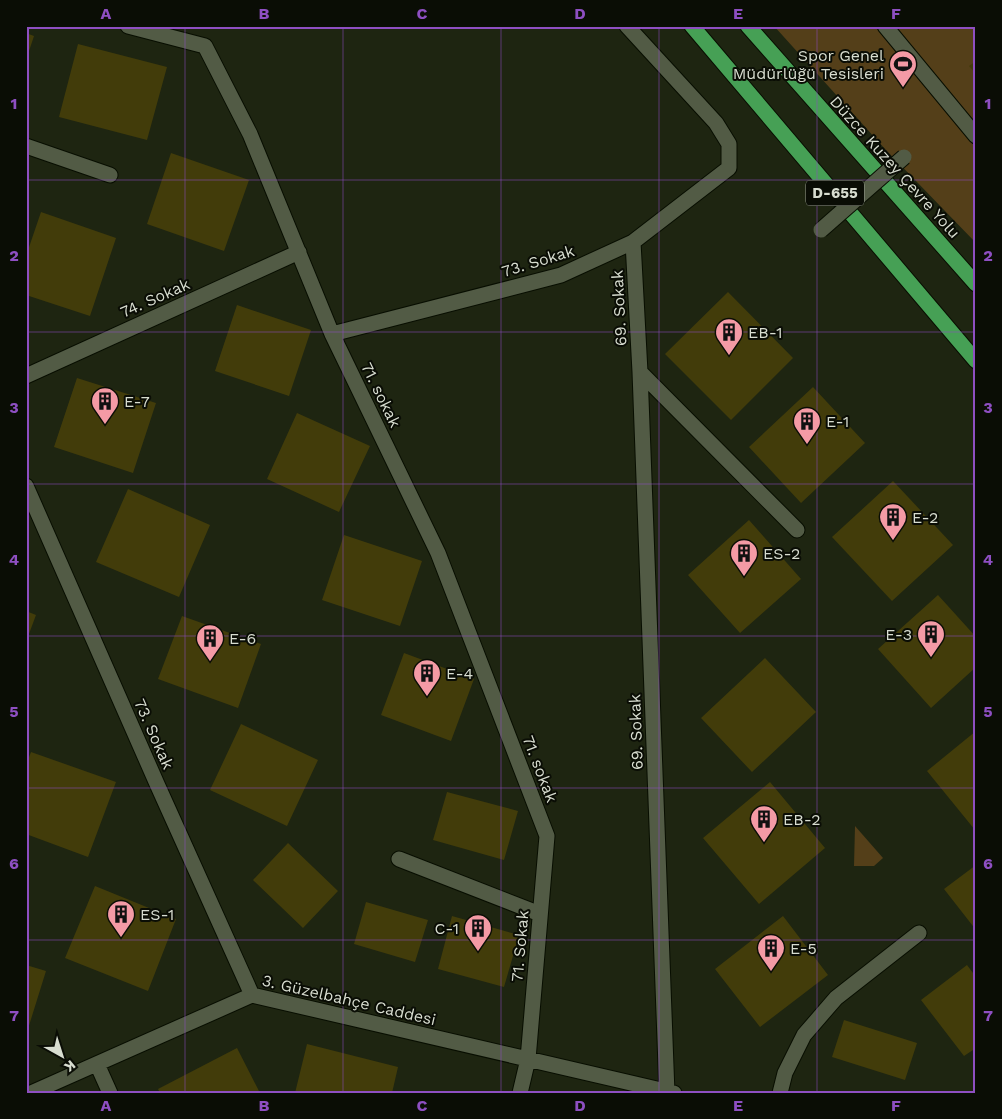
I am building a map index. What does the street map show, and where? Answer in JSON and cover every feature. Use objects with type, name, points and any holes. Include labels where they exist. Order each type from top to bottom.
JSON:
[{"type":"highway","name":"D-655","points":[[692,26],[976,361]]},
{"type":"highway","name":"Düzce Kuzey Çevre Yolu","points":[[748,26],[976,284]]},
{"type":"street","name":"71. sokak","points":[[128,26],[205,46],[250,134],[332,334],[438,552],[547,836]]},
{"type":"street","name":"73. Sokak","points":[[332,334],[561,275],[633,242],[729,168],[729,144],[716,123],[627,26]]},
{"type":"street","points":[[885,26],[976,136]]},
{"type":"street","points":[[26,146],[110,175]]},
{"type":"street","points":[[821,230],[904,157]]},
{"type":"street","name":"69. Sokak","points":[[633,242],[670,1092]]},
{"type":"street","name":"74. Sokak","points":[[26,376],[298,252]]},
{"type":"street","points":[[640,372],[797,530]]},
{"type":"street","name":"73. Sokak","points":[[26,486],[252,995]]},
{"type":"street","name":"71. Sokak","points":[[520,1093],[528,1059],[547,836]]},
{"type":"street","points":[[399,858],[540,914]]},
{"type":"street","points":[[780,1093],[785,1073],[804,1035],[836,998],[919,933]]},
{"type":"street","name":"3. Güzelbahçe Caddesi","points":[[31,1093],[252,995],[670,1092]]},
{"type":"street","points":[[97,1064],[110,1093]]},
{"type":"shaded area","name":"Spor Genel Müdürlüğü Tesisleri","points":[[774,26],[976,26],[976,243],[885,149]]},
{"type":"shaded area","points":[[855,826],[883,858],[874,866],[854,866]]},
{"type":"building","points":[[26,33],[34,36],[27,57],[26,57]]},
{"type":"building","points":[[78,44],[167,67],[147,140],[59,117]]},
{"type":"building","points":[[976,61],[976,74],[969,66]]},
{"type":"building","points":[[171,153],[249,180],[224,251],[147,224]]},
{"type":"building","points":[[41,212],[116,238],[90,316],[26,295],[26,256]]},
{"type":"building","name":"EB-1","points":[[728,292],[793,358],[731,420],[665,354]]},
{"type":"building","points":[[237,305],[311,330],[289,396],[215,371]]},
{"type":"building","name":"E-7","points":[[77,378],[156,403],[133,473],[54,447]]},
{"type":"building","name":"E-1","points":[[813,387],[865,443],[801,503],[749,447]]},
{"type":"building","points":[[297,413],[370,446],[339,512],[267,479]]},
{"type":"building","name":"E-2","points":[[893,481],[953,545],[892,601],[832,537]]},
{"type":"building","points":[[128,489],[210,525],[179,597],[96,562]]},
{"type":"building","name":"ES-2","points":[[749,520],[801,579],[740,633],[688,575]]},
{"type":"building","points":[[344,535],[422,561],[400,626],[322,600]]},
{"type":"building","name":"E-3","points":[[938,595],[976,637],[976,667],[931,708],[878,649]]},
{"type":"building","points":[[26,611],[36,615],[26,642]]},
{"type":"building","name":"E-6","points":[[182,616],[261,644],[238,708],[158,679]]},
{"type":"building","name":"E-4","points":[[404,653],[474,679],[451,741],[381,715]]},
{"type":"building","points":[[765,658],[816,712],[752,772],[701,718]]},
{"type":"building","points":[[241,724],[318,760],[287,826],[210,790]]},
{"type":"building","points":[[976,731],[976,829],[975,830],[927,771]]},
{"type":"building","points":[[31,752],[116,782],[88,857],[26,834],[26,765]]},
{"type":"building","name":"EB-2","points":[[770,782],[825,848],[759,904],[703,838]]},
{"type":"building","points":[[447,792],[518,811],[504,860],[433,840]]},
{"type":"building","points":[[288,843],[338,891],[303,928],[253,880]]},
{"type":"building","points":[[976,865],[976,930],[944,889]]},
{"type":"building","name":"ES-1","points":[[95,886],[176,919],[148,991],[65,958]]},
{"type":"building","points":[[366,902],[428,920],[415,962],[354,944]]},
{"type":"building","name":"C-1","points":[[452,916],[519,935],[504,987],[438,969]]},
{"type":"building","name":"E-5","points":[[783,916],[828,975],[760,1027],[715,969]]},
{"type":"building","points":[[26,965],[46,971],[27,1032],[26,1031]]},
{"type":"building","points":[[967,965],[976,977],[976,1048],[964,1056],[921,1000]]},
{"type":"building","points":[[844,1020],[917,1043],[905,1080],[832,1057]]},
{"type":"building","points":[[307,1044],[398,1067],[392,1093],[295,1093]]},
{"type":"building","points":[[237,1048],[260,1093],[160,1093],[158,1089]]},
{"type":"place","name":"Spor Genel Müdürlüğü Tesisleri","points":[[903,88]]},
{"type":"place","name":"EB-1","points":[[729,356]]},
{"type":"place","name":"E-7","points":[[105,425]]},
{"type":"place","name":"E-1","points":[[807,445]]},
{"type":"place","name":"E-2","points":[[893,541]]},
{"type":"place","name":"ES-2","points":[[744,577]]},
{"type":"place","name":"E-3","points":[[931,658]]},
{"type":"place","name":"E-6","points":[[210,662]]},
{"type":"place","name":"E-4","points":[[427,697]]},
{"type":"place","name":"EB-2","points":[[764,843]]},
{"type":"place","name":"ES-1","points":[[121,938]]},
{"type":"place","name":"C-1","points":[[478,952]]},
{"type":"place","name":"E-5","points":[[771,972]]}]
